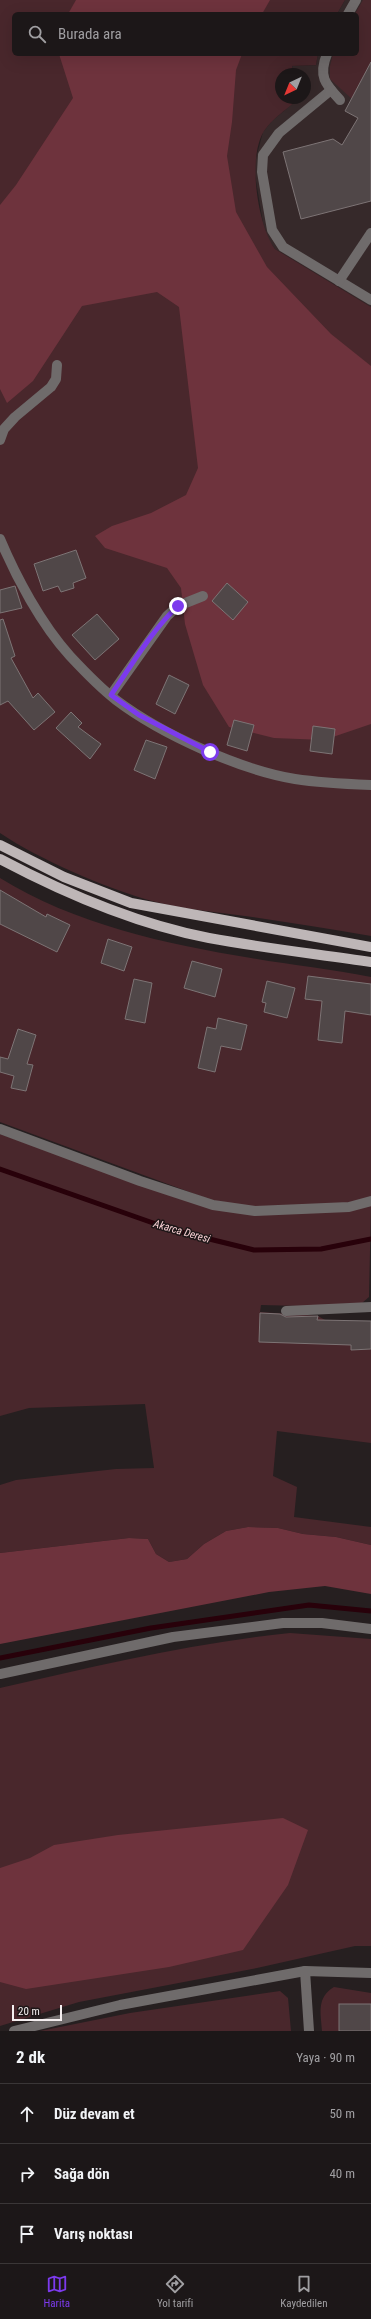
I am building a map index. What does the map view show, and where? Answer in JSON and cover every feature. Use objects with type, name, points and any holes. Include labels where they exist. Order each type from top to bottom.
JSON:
[{"type":"main road","points":[[0,845],[64,877],[131,903],[371,947]]},
{"type":"main road","points":[[0,859],[41,881],[72,894],[110,909],[159,925],[209,937],[371,962]]},
{"type":"street","points":[[349,12],[356,0]]},
{"type":"street","points":[[326,56],[322,67],[324,80],[340,100]]},
{"type":"street","points":[[331,90],[279,132],[263,155],[262,172],[272,230],[276,239],[283,247],[371,300]]},
{"type":"street","points":[[340,282],[371,233]]},
{"type":"street","points":[[0,440],[4,429],[15,417],[51,387],[56,379],[57,365]]},
{"type":"street","points":[[0,539],[18,579],[68,654],[111,695],[139,715],[210,752],[248,766],[294,779],[339,784],[371,785]]},
{"type":"street","points":[[111,695],[167,616],[178,606],[203,596]]},
{"type":"street","points":[[0,1128],[140,1181],[213,1205],[255,1211],[349,1207],[371,1202]]},
{"type":"street","points":[[286,1310],[371,1307]]},
{"type":"street","points":[[0,1674],[173,1638],[283,1623],[322,1623],[371,1629]]},
{"type":"street","points":[[305,1971],[309,2031]]},
{"type":"street","points":[[14,2031],[120,2004],[305,1971],[371,1973]]},
{"type":"shaded area","points":[[0,0],[345,0],[338,12],[12,12],[12,56],[318,56],[316,65],[292,66],[292,68],[275,68],[275,104],[292,104],[267,127],[259,143],[256,158],[257,192],[264,225],[275,249],[371,307],[371,936],[163,904],[114,889],[94,881],[54,863],[0,833]]},
{"type":"shaded area","points":[[76,0],[270,0],[263,12],[69,12]]},
{"type":"shaded area","points":[[345,0],[371,0],[371,307],[275,249],[269,241],[263,223],[255,175],[255,162],[263,132],[272,121],[292,104],[311,104],[311,68],[292,68],[292,66],[316,65],[318,56],[359,56],[359,12],[338,12]]},
{"type":"shaded area","points":[[363,0],[371,0],[371,62],[352,99],[330,79],[330,66],[332,56],[359,56],[359,12],[356,12]]},
{"type":"shaded area","points":[[60,56],[241,56],[236,70],[232,122],[227,156],[236,212],[267,267],[331,334],[371,366],[371,724],[324,740],[274,738],[229,727],[203,685],[185,624],[181,588],[167,568],[105,548],[95,536],[112,526],[151,513],[186,495],[198,468],[179,307],[157,292],[82,306],[33,381],[7,403],[0,389],[0,205],[16,185],[73,98]]},
{"type":"shaded area","points":[[0,878],[58,908],[89,920],[153,939],[219,952],[371,977],[371,1197],[347,1203],[255,1207],[211,1200],[0,1122]]},
{"type":"shaded area","points":[[0,1134],[209,1208],[371,1205],[369,1297],[362,1303],[302,1306],[261,1305],[260,1312],[318,1316],[325,1320],[350,1322],[351,1350],[371,1349],[371,1443],[277,1431],[273,1476],[297,1487],[294,1517],[371,1527],[371,1545],[336,1537],[303,1534],[278,1528],[248,1527],[226,1531],[204,1544],[187,1559],[169,1562],[156,1554],[148,1539],[129,1538],[0,1553],[0,1485],[16,1480],[116,1469],[154,1468],[145,1404],[29,1408],[0,1416]]},
{"type":"shaded area","points":[[248,1527],[278,1528],[303,1534],[336,1537],[371,1545],[371,1594],[325,1586],[269,1592],[0,1644],[0,1553],[129,1538],[148,1539],[156,1554],[169,1562],[187,1559],[204,1544],[226,1531]]},
{"type":"shaded area","points":[[290,1633],[371,1639],[371,1946],[355,1946],[257,1968],[79,2002],[0,2026],[0,1688],[180,1649],[253,1637]]},
{"type":"shaded area","points":[[283,1818],[308,1830],[288,1885],[243,1950],[169,1967],[26,1989],[0,1982],[0,1868],[30,1858],[54,1845],[118,1835]]},
{"type":"shaded area","points":[[334,1987],[371,1993],[371,2031],[322,2031],[322,2001],[328,1991]]},
{"type":"shaded area","points":[[280,1991],[288,1998],[291,2031],[40,2031],[130,2013]]},
{"type":"building","points":[[371,62],[371,201],[301,219],[283,152],[333,139],[342,145],[358,118],[345,111]]},
{"type":"building","points":[[76,550],[86,578],[73,583],[74,588],[61,592],[58,586],[43,591],[34,564]]},
{"type":"building","points":[[227,583],[248,602],[233,620],[212,601]]},
{"type":"building","points":[[15,586],[22,608],[0,613],[0,590]]},
{"type":"building","points":[[97,614],[119,639],[95,660],[72,635]]},
{"type":"building","points":[[3,619],[15,656],[11,658],[33,698],[38,693],[55,712],[34,730],[8,701],[0,705],[0,620]]},
{"type":"building","points":[[169,675],[189,685],[175,714],[156,704]]},
{"type":"building","points":[[71,712],[82,723],[78,727],[101,744],[90,759],[56,728]]},
{"type":"building","points":[[234,720],[254,725],[247,751],[227,745]]},
{"type":"building","points":[[313,726],[335,729],[332,754],[310,751]]},
{"type":"building","points":[[146,740],[167,747],[155,779],[134,770]]},
{"type":"building","points":[[0,890],[46,917],[47,914],[70,925],[57,952],[0,924]]},
{"type":"building","points":[[108,939],[132,947],[124,971],[101,963]]},
{"type":"building","points":[[192,961],[222,969],[215,997],[184,988]]},
{"type":"building","points":[[308,976],[371,984],[371,1015],[345,1011],[342,1043],[318,1040],[322,1001],[305,999]]},
{"type":"building","points":[[134,979],[152,983],[145,1023],[125,1019]]},
{"type":"building","points":[[267,981],[295,988],[287,1018],[264,1012],[266,1003],[262,1002]]},
{"type":"building","points":[[218,1018],[247,1025],[241,1050],[221,1046],[215,1072],[198,1068],[207,1027],[216,1029]]},
{"type":"building","points":[[18,1029],[36,1035],[27,1064],[33,1065],[26,1091],[11,1088],[14,1076],[0,1072],[0,1057],[8,1059]]},
{"type":"building","points":[[260,1313],[280,1314],[286,1317],[318,1316],[317,1320],[371,1321],[371,1349],[351,1350],[351,1345],[259,1342]]},
{"type":"building","points":[[339,2004],[371,2004],[371,2031],[339,2031]]},
{"type":"waterway","name":"Akarca Deresi","points":[[0,1169],[173,1230],[254,1250],[321,1249],[371,1239]]},
{"type":"waterway","points":[[0,1658],[151,1628],[309,1605],[371,1611]]},
{"type":"route","points":[[178,606],[167,616],[111,695],[139,715],[210,752]]}]
